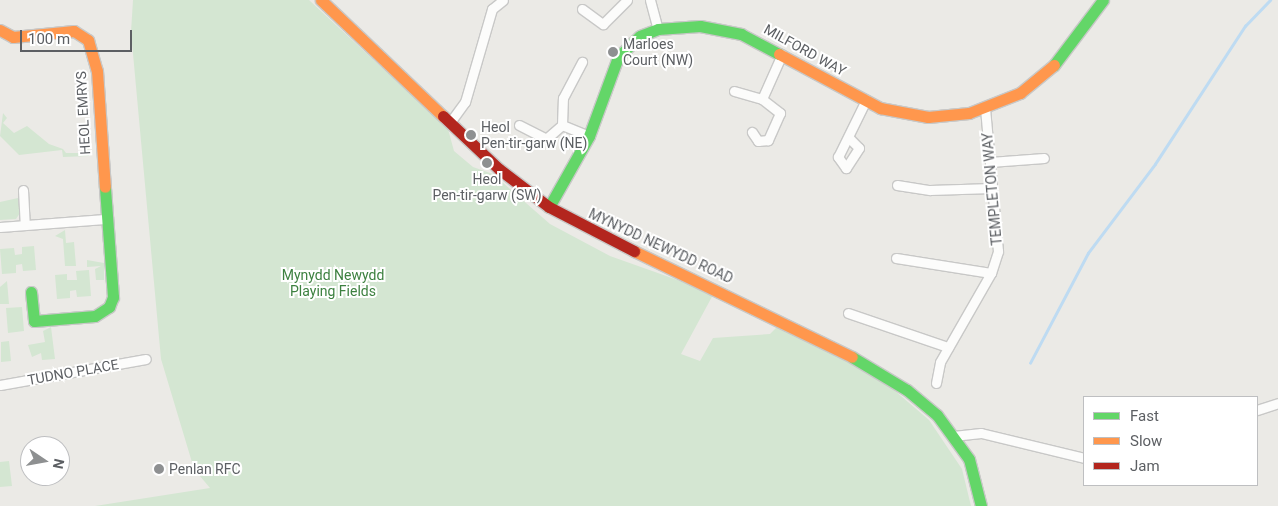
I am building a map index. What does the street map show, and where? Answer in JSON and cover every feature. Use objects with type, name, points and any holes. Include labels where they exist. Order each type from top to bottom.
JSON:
[{"type":"street","name":"MYNYDD NEWYDD ROAD","points":[[321,0],[451,121],[499,170],[549,207],[876,369],[936,415],[953,436],[969,460],[981,506]]},
{"type":"street","points":[[451,121],[465,102],[492,9],[503,0]]},
{"type":"street","points":[[582,9],[603,24],[627,0]]},
{"type":"street","points":[[650,0],[658,29]]},
{"type":"street","name":"MILFORD WAY","points":[[549,207],[589,136],[618,57],[640,36],[658,29],[720,28],[782,54],[866,100],[928,118],[985,108],[1046,76],[1103,0]]},
{"type":"street","name":"HEOL EMRYS","points":[[0,30],[13,37],[74,31],[88,40],[97,71],[106,219],[113,278],[109,307],[95,316],[34,321],[31,292]]},
{"type":"street","points":[[762,99],[782,54]]},
{"type":"street","points":[[519,125],[546,139],[562,126],[563,98],[582,62]]},
{"type":"street","points":[[734,91],[762,99],[778,109],[780,121],[765,141],[758,141],[752,132]]},
{"type":"street","points":[[849,138],[866,100]]},
{"type":"street","name":"TEMPLETON WAY","points":[[936,383],[948,347],[991,273],[998,251],[985,108]]},
{"type":"street","points":[[562,126],[589,136]]},
{"type":"street","points":[[990,162],[1044,158]]},
{"type":"street","points":[[897,185],[930,190],[992,188]]},
{"type":"street","points":[[23,190],[25,224]]},
{"type":"street","points":[[0,227],[106,219]]},
{"type":"street","points":[[896,258],[991,273]]},
{"type":"street","points":[[848,313],[948,347]]},
{"type":"street","name":"TUDNO PLACE","points":[[0,385],[146,359]]},
{"type":"street","points":[[1258,410],[1278,402]]},
{"type":"street","points":[[953,436],[981,432],[1083,458]]},
{"type":"green space","name":"Mynydd Newydd Playing Fields","points":[[133,0],[309,0],[448,129],[454,151],[473,167],[493,174],[550,224],[610,256],[714,293],[681,354],[700,361],[713,338],[770,334],[779,325],[880,378],[929,420],[962,469],[971,506],[95,506],[210,488],[194,469],[161,359],[131,32]]},
{"type":"green space","points":[[3,113],[7,118],[3,123],[14,133],[27,126],[49,144],[63,149],[66,153],[83,153],[88,146],[89,156],[63,157],[62,150],[19,155],[0,136]]},
{"type":"green space","points":[[18,198],[20,213],[16,219],[0,220],[0,202]]},
{"type":"green space","points":[[65,230],[66,243],[74,242],[76,266],[65,266],[63,239],[55,236]]},
{"type":"green space","points":[[34,246],[36,270],[23,271],[22,264],[16,265],[16,273],[2,274],[0,249],[14,248],[15,255],[22,254],[22,247]]},
{"type":"green space","points":[[87,260],[104,263],[104,280],[96,280],[95,269],[101,266],[87,267]]},
{"type":"green space","points":[[89,270],[91,296],[77,297],[76,290],[70,291],[70,298],[57,299],[55,275],[67,274],[67,280],[77,280],[76,271]]},
{"type":"green space","points":[[7,281],[9,304],[0,304],[0,287]]},
{"type":"green space","points":[[22,307],[24,331],[8,333],[6,308]]},
{"type":"green space","points":[[51,327],[55,359],[42,360],[41,353],[32,357],[28,345],[45,342],[43,331]]},
{"type":"green space","points":[[9,341],[11,361],[1,362],[1,342]]},
{"type":"green space","points":[[9,461],[12,486],[0,487],[0,462]]},
{"type":"waterway","points":[[1030,363],[1088,253],[1155,164],[1245,26],[1270,0]]},
{"type":"traffic: fast","points":[[1054,65],[1103,0]]},
{"type":"traffic: fast","points":[[549,207],[589,136],[618,57],[640,36],[658,29],[700,26],[741,34],[779,54]]},
{"type":"traffic: fast","points":[[31,292],[34,321],[95,316],[109,307],[113,297],[105,187]]},
{"type":"traffic: fast","points":[[852,357],[907,390],[937,415],[969,459],[981,506]]},
{"type":"traffic: slow","points":[[321,0],[443,116]]},
{"type":"traffic: slow","points":[[0,30],[13,37],[74,31],[88,40],[97,71],[105,187]]},
{"type":"traffic: slow","points":[[779,54],[880,108],[928,117],[969,113],[1020,93],[1054,65]]},
{"type":"traffic: slow","points":[[634,251],[852,357]]},
{"type":"traffic: jam","points":[[443,116],[499,169],[549,207],[634,251]]},
{"type":"place","name":"Marloes Court (NW)","points":[[613,52]]},
{"type":"place","name":"Heol Pen-tir-garw (NE)","points":[[471,135]]},
{"type":"place","name":"Heol Pen-tir-garw (SW)","points":[[487,163]]},
{"type":"place","name":"Penlan RFC","points":[[159,469]]}]
